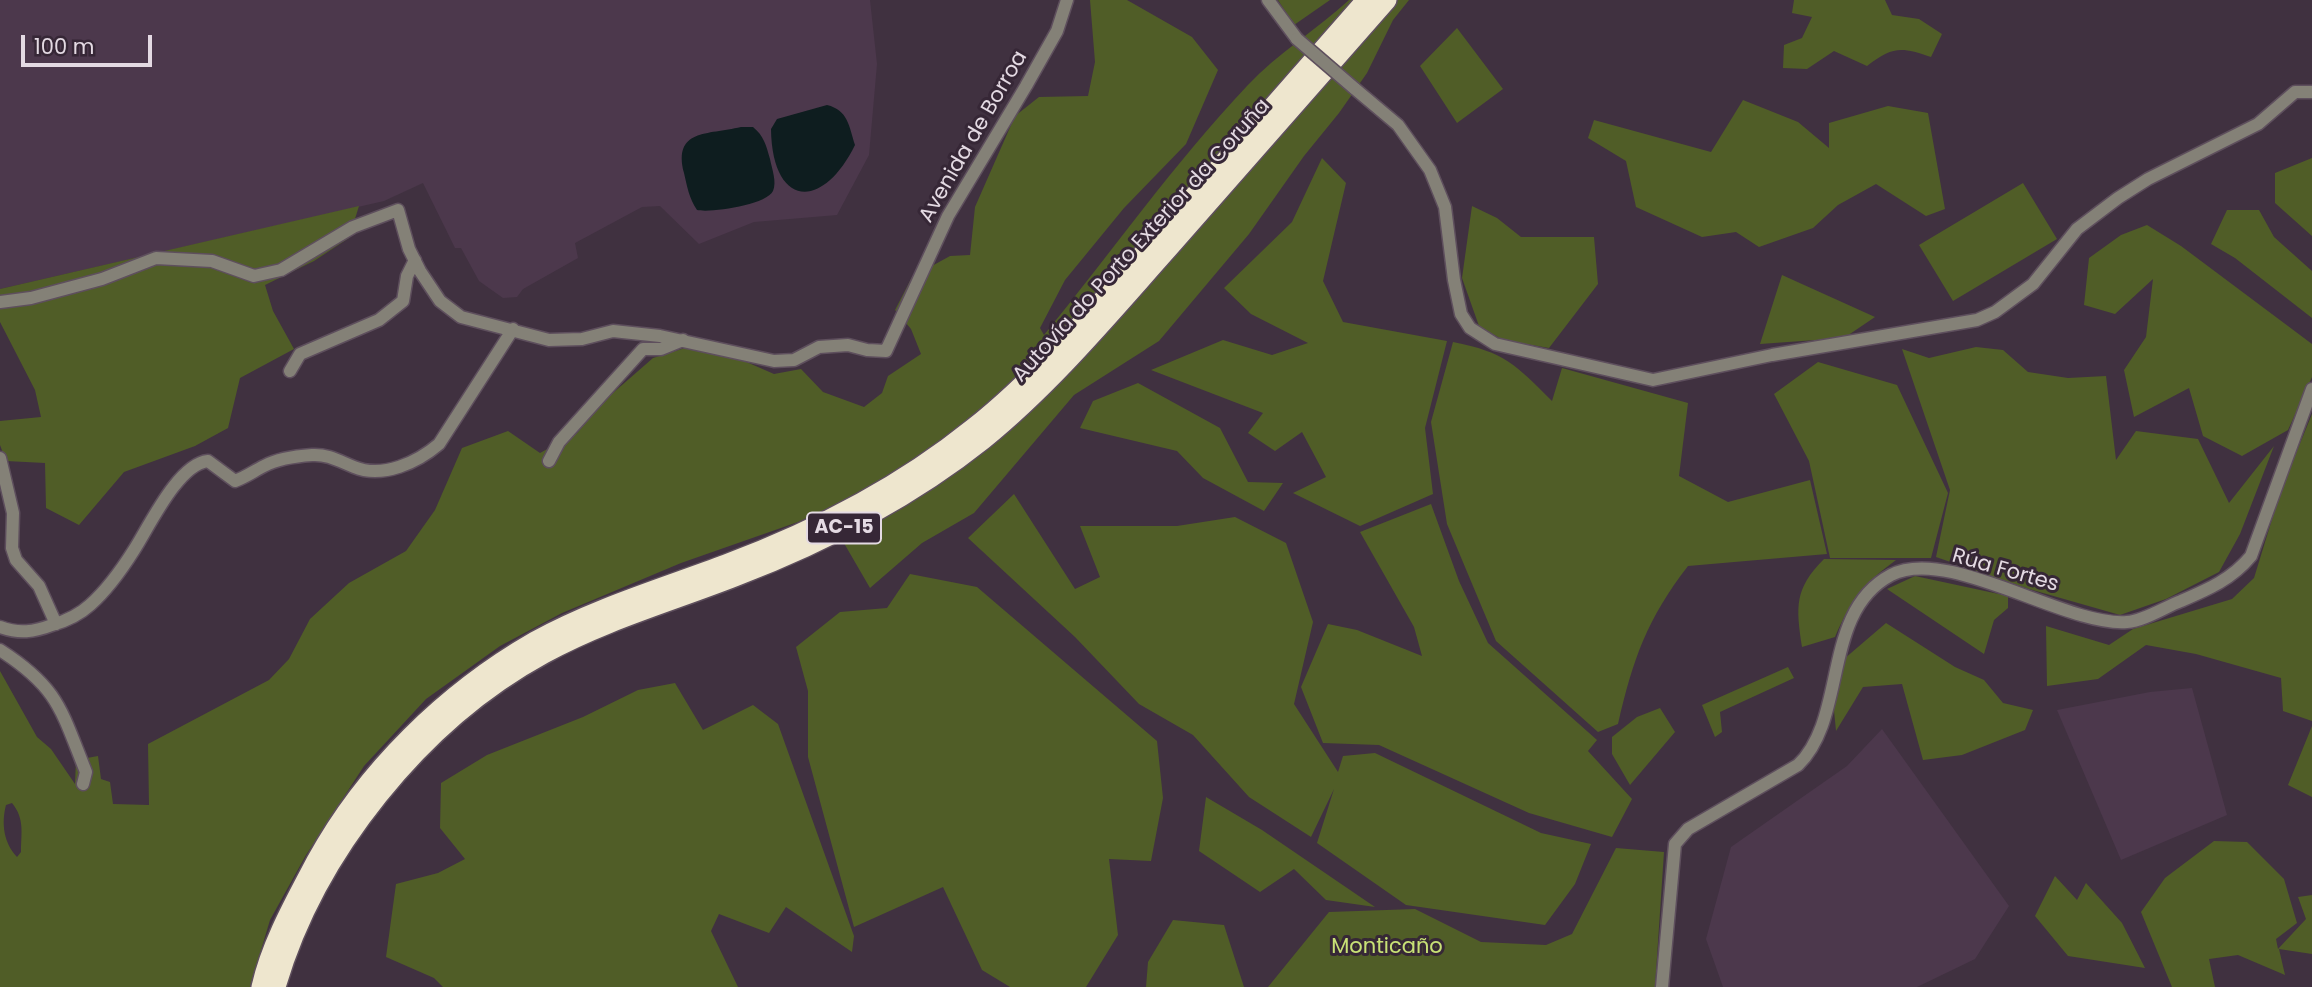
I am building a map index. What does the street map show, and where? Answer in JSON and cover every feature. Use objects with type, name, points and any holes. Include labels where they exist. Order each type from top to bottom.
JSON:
[{"type":"highway","name":"Autovía do Porto Exterior da Coruña","points":[[261,987],[292,906],[331,834],[375,774],[435,715],[497,665],[537,640],[607,607],[731,562],[818,525],[885,489],[971,430],[1018,390],[1086,319],[1366,0]]},
{"type":"highway","name":"Autovía do Porto Exterior da Coruña","points":[[276,987],[305,913],[344,843],[387,784],[445,726],[505,677],[544,654],[613,621],[736,576],[824,539],[893,502],[981,442],[1028,401],[1097,329],[1387,0]]},
{"type":"street","name":"Avenida de Borroa","points":[[0,302],[32,298],[102,279],[156,258],[212,261],[254,276],[281,270],[353,227],[398,210],[415,260],[440,301],[461,317],[513,328],[550,340],[582,339],[613,331],[683,339],[774,361],[794,360],[819,347],[848,345],[887,351],[948,216],[1057,31],[1067,0]]},
{"type":"street","points":[[1268,0],[1297,39],[1398,125],[1430,170],[1446,207],[1454,281],[1461,314],[1470,328],[1495,344],[1653,380],[1772,355],[1977,320],[1995,312],[2033,284],[2077,229],[2109,205],[2148,179],[2258,124],[2295,92],[2312,92]]},
{"type":"street","points":[[290,371],[300,354],[379,320],[403,301],[407,276],[415,260]]},
{"type":"street","points":[[0,627],[20,632],[35,631],[56,624],[91,604],[119,572],[160,506],[192,468],[203,462],[208,461],[235,481],[273,462],[313,455],[330,456],[357,469],[370,470],[405,466],[422,459],[439,443],[513,328]]},
{"type":"street","points":[[550,461],[559,442],[643,349],[661,349],[683,339]]},
{"type":"street","name":"Rúa Fortes","points":[[1662,987],[1675,844],[1688,829],[1798,765],[1811,752],[1824,716],[1833,674],[1853,617],[1857,607],[1872,589],[1892,574],[1935,570],[1985,580],[2095,619],[2128,623],[2207,590],[2235,575],[2251,556],[2312,389]]},
{"type":"street","points":[[0,458],[4,505],[13,513],[12,548],[16,561],[39,586],[56,624]]},
{"type":"street","points":[[0,650],[31,670],[56,697],[86,772],[83,784]]},
{"type":"shaded area","points":[[0,0],[870,0],[877,64],[869,155],[837,215],[754,222],[699,244],[660,206],[642,207],[575,243],[578,258],[523,289],[517,297],[503,298],[479,281],[461,248],[455,248],[423,183],[384,201],[0,289]]},
{"type":"shaded area","points":[[827,105],[844,115],[855,145],[842,167],[828,182],[814,190],[801,191],[789,186],[780,174],[774,155],[771,129],[777,119]]},
{"type":"shaded area","points":[[753,127],[764,141],[774,175],[773,191],[750,204],[725,209],[697,210],[684,173],[683,148],[696,136]]},
{"type":"shaded area","points":[[2192,688],[2227,815],[2121,860],[2057,710],[2150,692]]},
{"type":"shaded area","points":[[1882,729],[2009,906],[1975,959],[1917,987],[1723,987],[1706,939],[1731,847],[1847,766]]},
{"type":"green space","points":[[1090,0],[1127,0],[1192,37],[1218,70],[1186,144],[1124,208],[1065,280],[1040,328],[1044,335],[1194,145],[1259,74],[1349,0],[1409,0],[1393,20],[1367,73],[1339,113],[1304,156],[1249,234],[1159,341],[1074,395],[974,513],[922,543],[870,588],[841,538],[834,506],[798,522],[681,563],[562,613],[500,646],[426,699],[364,766],[306,855],[270,920],[250,987],[0,987],[0,671],[37,737],[51,749],[75,784],[76,760],[98,756],[101,779],[110,782],[113,804],[149,805],[148,744],[269,680],[289,659],[310,619],[349,583],[406,551],[435,510],[462,448],[508,431],[540,453],[577,433],[606,399],[653,358],[685,348],[735,357],[774,374],[801,369],[823,392],[864,407],[882,393],[888,376],[921,354],[911,329],[895,310],[912,277],[950,256],[970,255],[975,207],[1015,116],[1039,97],[1088,96],[1095,62]],"holes":[[[12,803],[22,832],[21,852],[17,857],[6,839],[4,826],[6,805]]]},
{"type":"green space","points":[[1278,0],[1330,0],[1294,25]]},
{"type":"green space","points":[[1794,0],[1885,0],[1892,15],[1919,19],[1942,34],[1931,57],[1898,50],[1867,66],[1834,51],[1807,69],[1783,68],[1784,45],[1802,38],[1812,17],[1792,13]]},
{"type":"green space","points":[[1457,28],[1503,89],[1457,123],[1420,66]]},
{"type":"green space","points":[[1743,100],[1798,122],[1829,148],[1829,123],[1888,106],[1928,113],[1945,209],[1926,216],[1876,184],[1838,205],[1813,228],[1759,247],[1736,232],[1702,237],[1636,207],[1626,161],[1588,138],[1594,120],[1711,152]]},
{"type":"green space","points":[[1322,158],[1346,183],[1323,281],[1343,322],[1447,341],[1425,428],[1433,494],[1360,526],[1293,493],[1326,477],[1302,432],[1275,451],[1248,433],[1263,413],[1151,370],[1223,340],[1272,355],[1308,343],[1251,314],[1224,288],[1292,222]]},
{"type":"green space","points":[[2312,158],[2312,236],[2275,203],[2275,173]]},
{"type":"green space","points":[[2023,183],[2057,239],[1953,301],[1919,245]]},
{"type":"green space","points":[[359,206],[349,238],[314,261],[265,285],[273,311],[294,349],[240,378],[228,428],[195,446],[124,472],[79,525],[46,508],[45,463],[6,461],[0,445],[0,421],[41,417],[35,390],[0,322],[0,289]]},
{"type":"green space","points":[[1472,206],[1497,218],[1521,237],[1594,237],[1598,284],[1549,348],[1503,340],[1479,326],[1462,278]]},
{"type":"green space","points":[[2227,210],[2259,210],[2274,237],[2312,271],[2312,318],[2235,258],[2211,244]]},
{"type":"green space","points":[[2147,225],[2181,246],[2312,344],[2312,377],[2288,430],[2242,456],[2203,436],[2189,388],[2134,417],[2124,370],[2146,337],[2153,279],[2115,314],[2084,305],[2089,258],[2121,235]]},
{"type":"green space","points":[[1782,275],[1875,317],[1844,338],[1760,344]]},
{"type":"green space","points":[[1453,342],[1498,356],[1519,369],[1552,401],[1562,368],[1688,403],[1679,476],[1728,502],[1810,480],[1827,554],[1688,566],[1662,604],[1643,640],[1618,724],[1598,732],[1496,641],[1447,524],[1431,422]]},
{"type":"green space","points":[[1976,347],[2003,350],[2028,372],[2068,378],[2106,376],[2116,460],[2136,431],[2198,439],[2229,503],[2274,446],[2240,534],[2219,572],[2166,599],[2120,615],[2029,589],[1936,557],[1950,490],[1902,349],[1929,358]]},
{"type":"green space","points":[[1818,362],[1897,385],[1948,493],[1931,558],[1830,558],[1809,461],[1774,394]]},
{"type":"green space","points":[[1138,383],[1220,428],[1248,482],[1283,483],[1264,511],[1203,478],[1177,451],[1080,428],[1093,401]]},
{"type":"green space","points":[[2312,414],[2312,721],[2283,711],[2281,678],[2196,654],[2146,645],[2098,679],[2047,686],[2046,626],[2109,645],[2133,629],[2232,599],[2254,578],[2281,490]]},
{"type":"green space","points":[[1014,494],[1075,589],[1100,577],[1080,526],[1177,526],[1235,517],[1286,543],[1313,622],[1294,704],[1338,772],[1343,756],[1375,753],[1541,833],[1591,844],[1575,884],[1545,925],[1406,905],[1317,843],[1334,789],[1311,837],[1249,797],[1193,735],[1139,704],[1075,637],[968,538]]},
{"type":"green space","points":[[1431,504],[1459,581],[1488,643],[1597,740],[1588,751],[1632,799],[1612,837],[1529,813],[1379,745],[1323,743],[1301,687],[1328,624],[1357,630],[1422,656],[1414,627],[1360,532]]},
{"type":"green space","points":[[1824,559],[1896,560],[1859,594],[1835,637],[1802,647],[1798,609],[1802,589]]},
{"type":"green space","points":[[910,574],[977,587],[1157,741],[1163,798],[1151,861],[1109,859],[1118,935],[1086,987],[1010,987],[982,970],[943,887],[854,927],[808,757],[808,691],[796,647],[840,612],[887,608]]},
{"type":"green space","points":[[1915,576],[2008,596],[2008,608],[1994,620],[1984,654],[1887,589]]},
{"type":"green space","points":[[1886,623],[1955,667],[1984,680],[2003,703],[2033,710],[2025,730],[1962,755],[1923,760],[1902,684],[1863,687],[1836,731],[1833,700],[1844,659]]},
{"type":"green space","points":[[1788,667],[1794,678],[1720,712],[1722,732],[1715,737],[1702,705]]},
{"type":"green space","points":[[675,683],[703,730],[753,705],[778,724],[854,936],[852,952],[786,907],[769,933],[719,914],[711,931],[738,987],[443,987],[434,978],[386,957],[396,884],[438,873],[465,859],[440,828],[441,783],[487,755],[583,717],[638,690]]},
{"type":"green space","points":[[1660,708],[1675,732],[1630,785],[1612,754],[1612,737],[1637,717]]},
{"type":"green space","points":[[2312,726],[2312,797],[2288,785]]},
{"type":"green space","points":[[1206,797],[1262,830],[1375,907],[1326,900],[1294,869],[1260,892],[1199,851]]},
{"type":"green space","points":[[2214,841],[2247,842],[2284,879],[2297,923],[2276,939],[2278,949],[2306,919],[2298,897],[2312,895],[2312,954],[2279,949],[2285,975],[2238,955],[2209,959],[2215,987],[2172,987],[2141,912],[2165,878]]},
{"type":"green space","name":"Monticaño","points":[[1616,848],[1664,852],[1655,987],[1268,987],[1329,912],[1415,909],[1481,942],[1546,945],[1572,934]]},
{"type":"green space","points":[[2055,876],[2077,900],[2086,883],[2122,923],[2145,968],[2068,956],[2035,916]]},
{"type":"green space","points":[[1173,920],[1224,925],[1244,987],[1146,987],[1148,962]]}]
